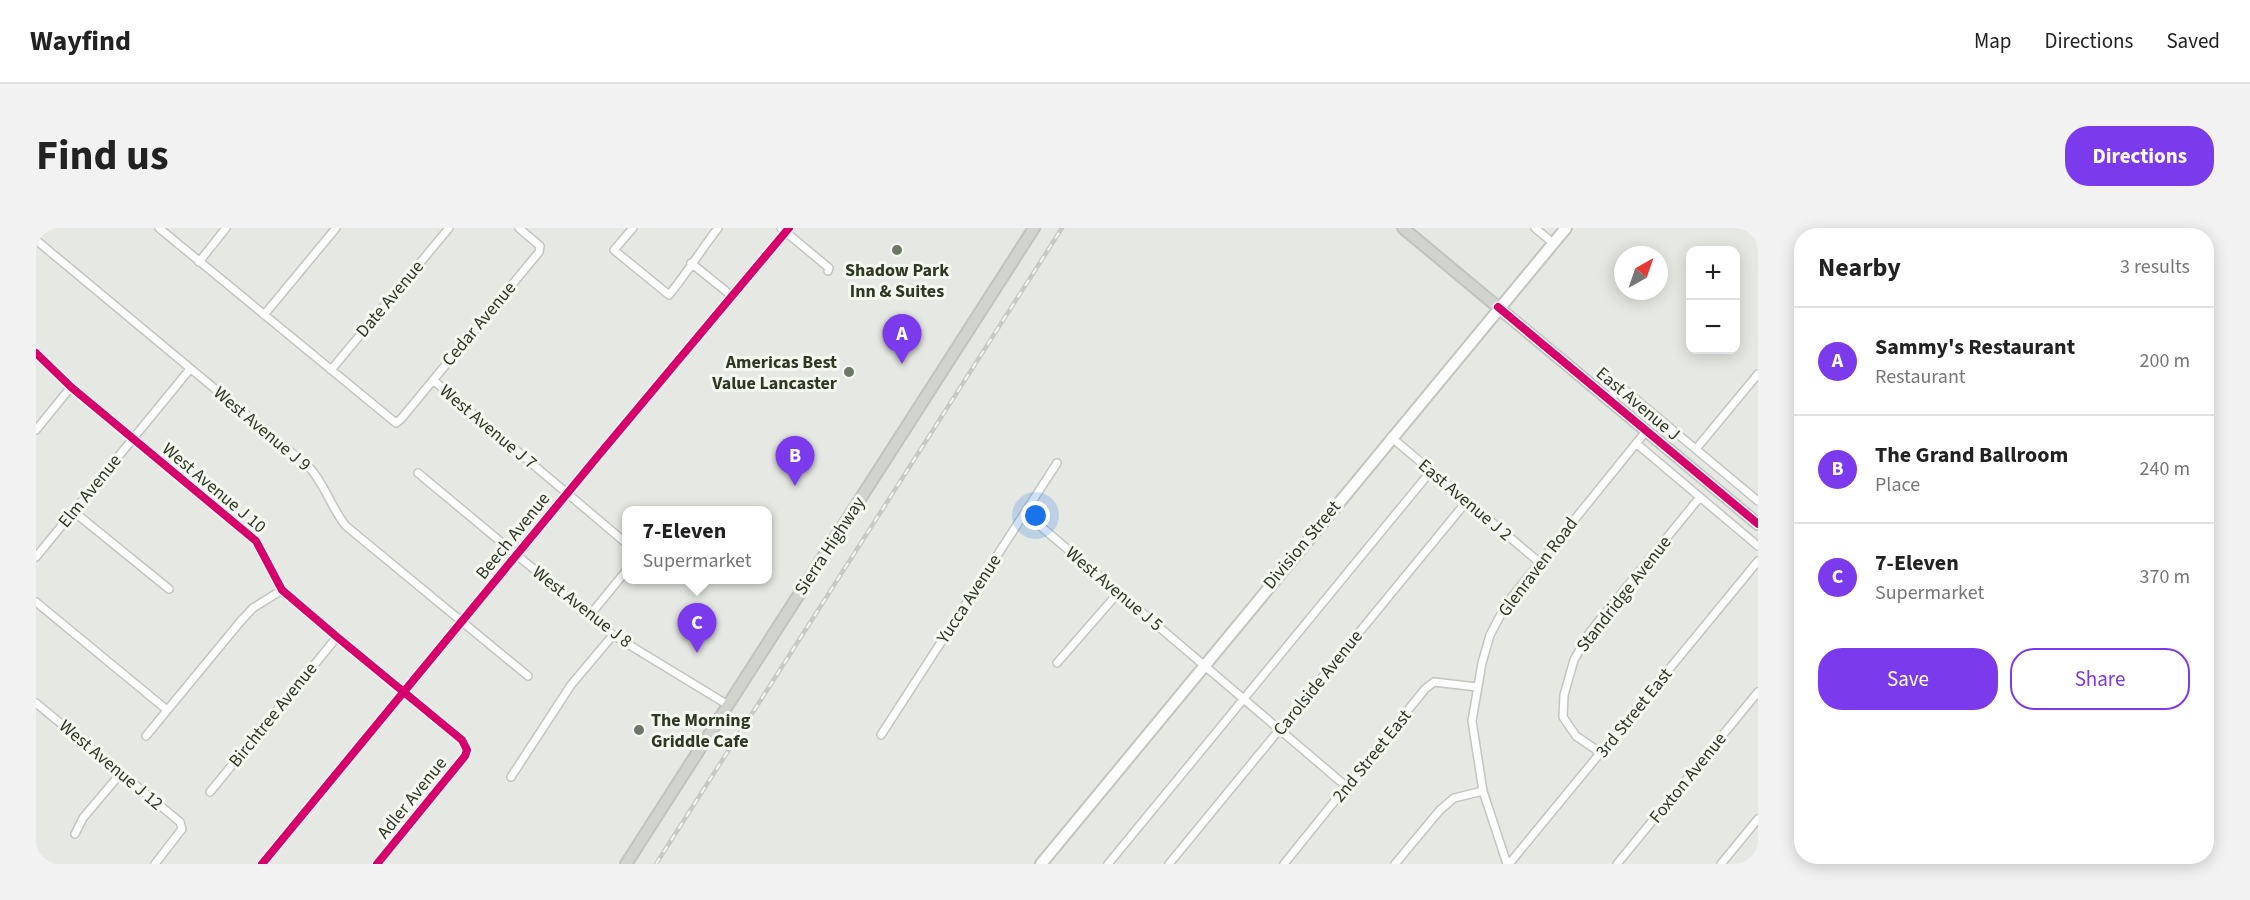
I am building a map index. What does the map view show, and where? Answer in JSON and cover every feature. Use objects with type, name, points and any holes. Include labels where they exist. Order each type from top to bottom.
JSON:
[{"type":"main road","name":"Sierra Highway","points":[[626,864],[1034,228]]},
{"type":"main road","name":"East Avenue J","points":[[1403,228],[1758,524]]},
{"type":"main road","name":"Division Street","points":[[1041,864],[1498,307],[1566,228]]},
{"type":"street","points":[[159,228],[331,370]]},
{"type":"street","points":[[199,262],[226,228]]},
{"type":"street","points":[[264,315],[336,228]]},
{"type":"street","name":"Date Avenue","points":[[331,370],[449,228]]},
{"type":"street","name":"Cedar Avenue","points":[[331,370],[396,423],[539,252],[540,246],[519,228]]},
{"type":"street","points":[[633,228],[614,250],[669,295],[689,271],[691,263],[718,228]]},
{"type":"street","points":[[1535,228],[1553,243]]},
{"type":"street","points":[[785,229],[829,268],[828,272]]},
{"type":"street","name":"Beech Avenue","points":[[262,864],[785,229]]},
{"type":"street","name":"West Avenue J 9","points":[[36,240],[309,466],[316,474],[339,518],[346,525],[528,676]]},
{"type":"street","points":[[691,263],[732,296]]},
{"type":"street","name":"West Avenue J 10","points":[[36,353],[71,387],[256,541],[282,590],[462,740],[467,750]]},
{"type":"street","name":"Elm Avenue","points":[[36,557],[190,369]]},
{"type":"street","points":[[1696,449],[1758,374]]},
{"type":"street","name":"West Avenue J 7","points":[[433,380],[622,539]]},
{"type":"street","points":[[36,430],[71,387]]},
{"type":"street","points":[[1607,397],[1626,391],[1758,500]]},
{"type":"street","name":"Glenraven Road","points":[[1508,864],[1483,791],[1472,721],[1477,687],[1490,635],[1507,603],[1647,430]]},
{"type":"street","name":"East Avenue J 2","points":[[1391,437],[1539,562]]},
{"type":"street","name":"East Avenue J","points":[[1636,444],[1758,546]]},
{"type":"street","name":"Yucca Avenue","points":[[881,735],[1057,462]]},
{"type":"street","points":[[1108,864],[1431,471]]},
{"type":"street","name":"West Avenue J 8","points":[[418,474],[613,635],[728,705]]},
{"type":"street","name":"Standridge Avenue","points":[[1601,753],[1576,736],[1563,717],[1564,695],[1574,660],[1590,632],[1700,497]]},
{"type":"street","name":"Carolside Avenue","points":[[1169,864],[1467,501]]},
{"type":"street","points":[[73,511],[169,589]]},
{"type":"street","name":"West Avenue J 5","points":[[1025,513],[1347,787]]},
{"type":"street","name":"3rd Street East","points":[[1508,864],[1758,561]]},
{"type":"street","points":[[590,615],[622,577]]},
{"type":"street","points":[[146,736],[253,608],[282,590]]},
{"type":"street","points":[[1057,663],[1118,593]]},
{"type":"street","points":[[36,602],[167,710]]},
{"type":"street","points":[[512,777],[571,685],[613,635]]},
{"type":"street","name":"Birchtree Avenue","points":[[210,792],[337,638]]},
{"type":"street","name":"2nd Street East","points":[[1284,864],[1425,689],[1434,682],[1477,687]]},
{"type":"street","name":"Foxton Avenue","points":[[1617,864],[1758,692]]},
{"type":"street","name":"West Avenue J 12","points":[[36,703],[180,822],[182,829],[155,864]]},
{"type":"street","name":"Adler Avenue","points":[[377,864],[465,756],[467,750]]},
{"type":"street","points":[[75,834],[83,818],[121,773]]},
{"type":"street","points":[[1395,864],[1440,810],[1454,798],[1483,791]]},
{"type":"street","points":[[1722,864],[1758,819]]},
{"type":"railway","points":[[656,864],[1062,228]]},
{"type":"cycle path","points":[[262,864],[789,228]]},
{"type":"cycle path","points":[[1498,307],[1758,524]]},
{"type":"cycle path","points":[[36,353],[71,387],[256,541],[282,590],[462,740],[467,750],[465,756],[377,864]]},
{"type":"place","name":"Shadow Park Inn & Suites","points":[[897,250]]},
{"type":"place","name":"Sammy's Restaurant","points":[[902,364]]},
{"type":"place","name":"Americas Best Value Lancaster","points":[[849,372]]},
{"type":"place","name":"The Grand Ballroom","points":[[795,486]]},
{"type":"place","name":"7-Eleven","points":[[697,653]]},
{"type":"place","name":"The Morning Griddle Cafe","points":[[639,730]]}]
